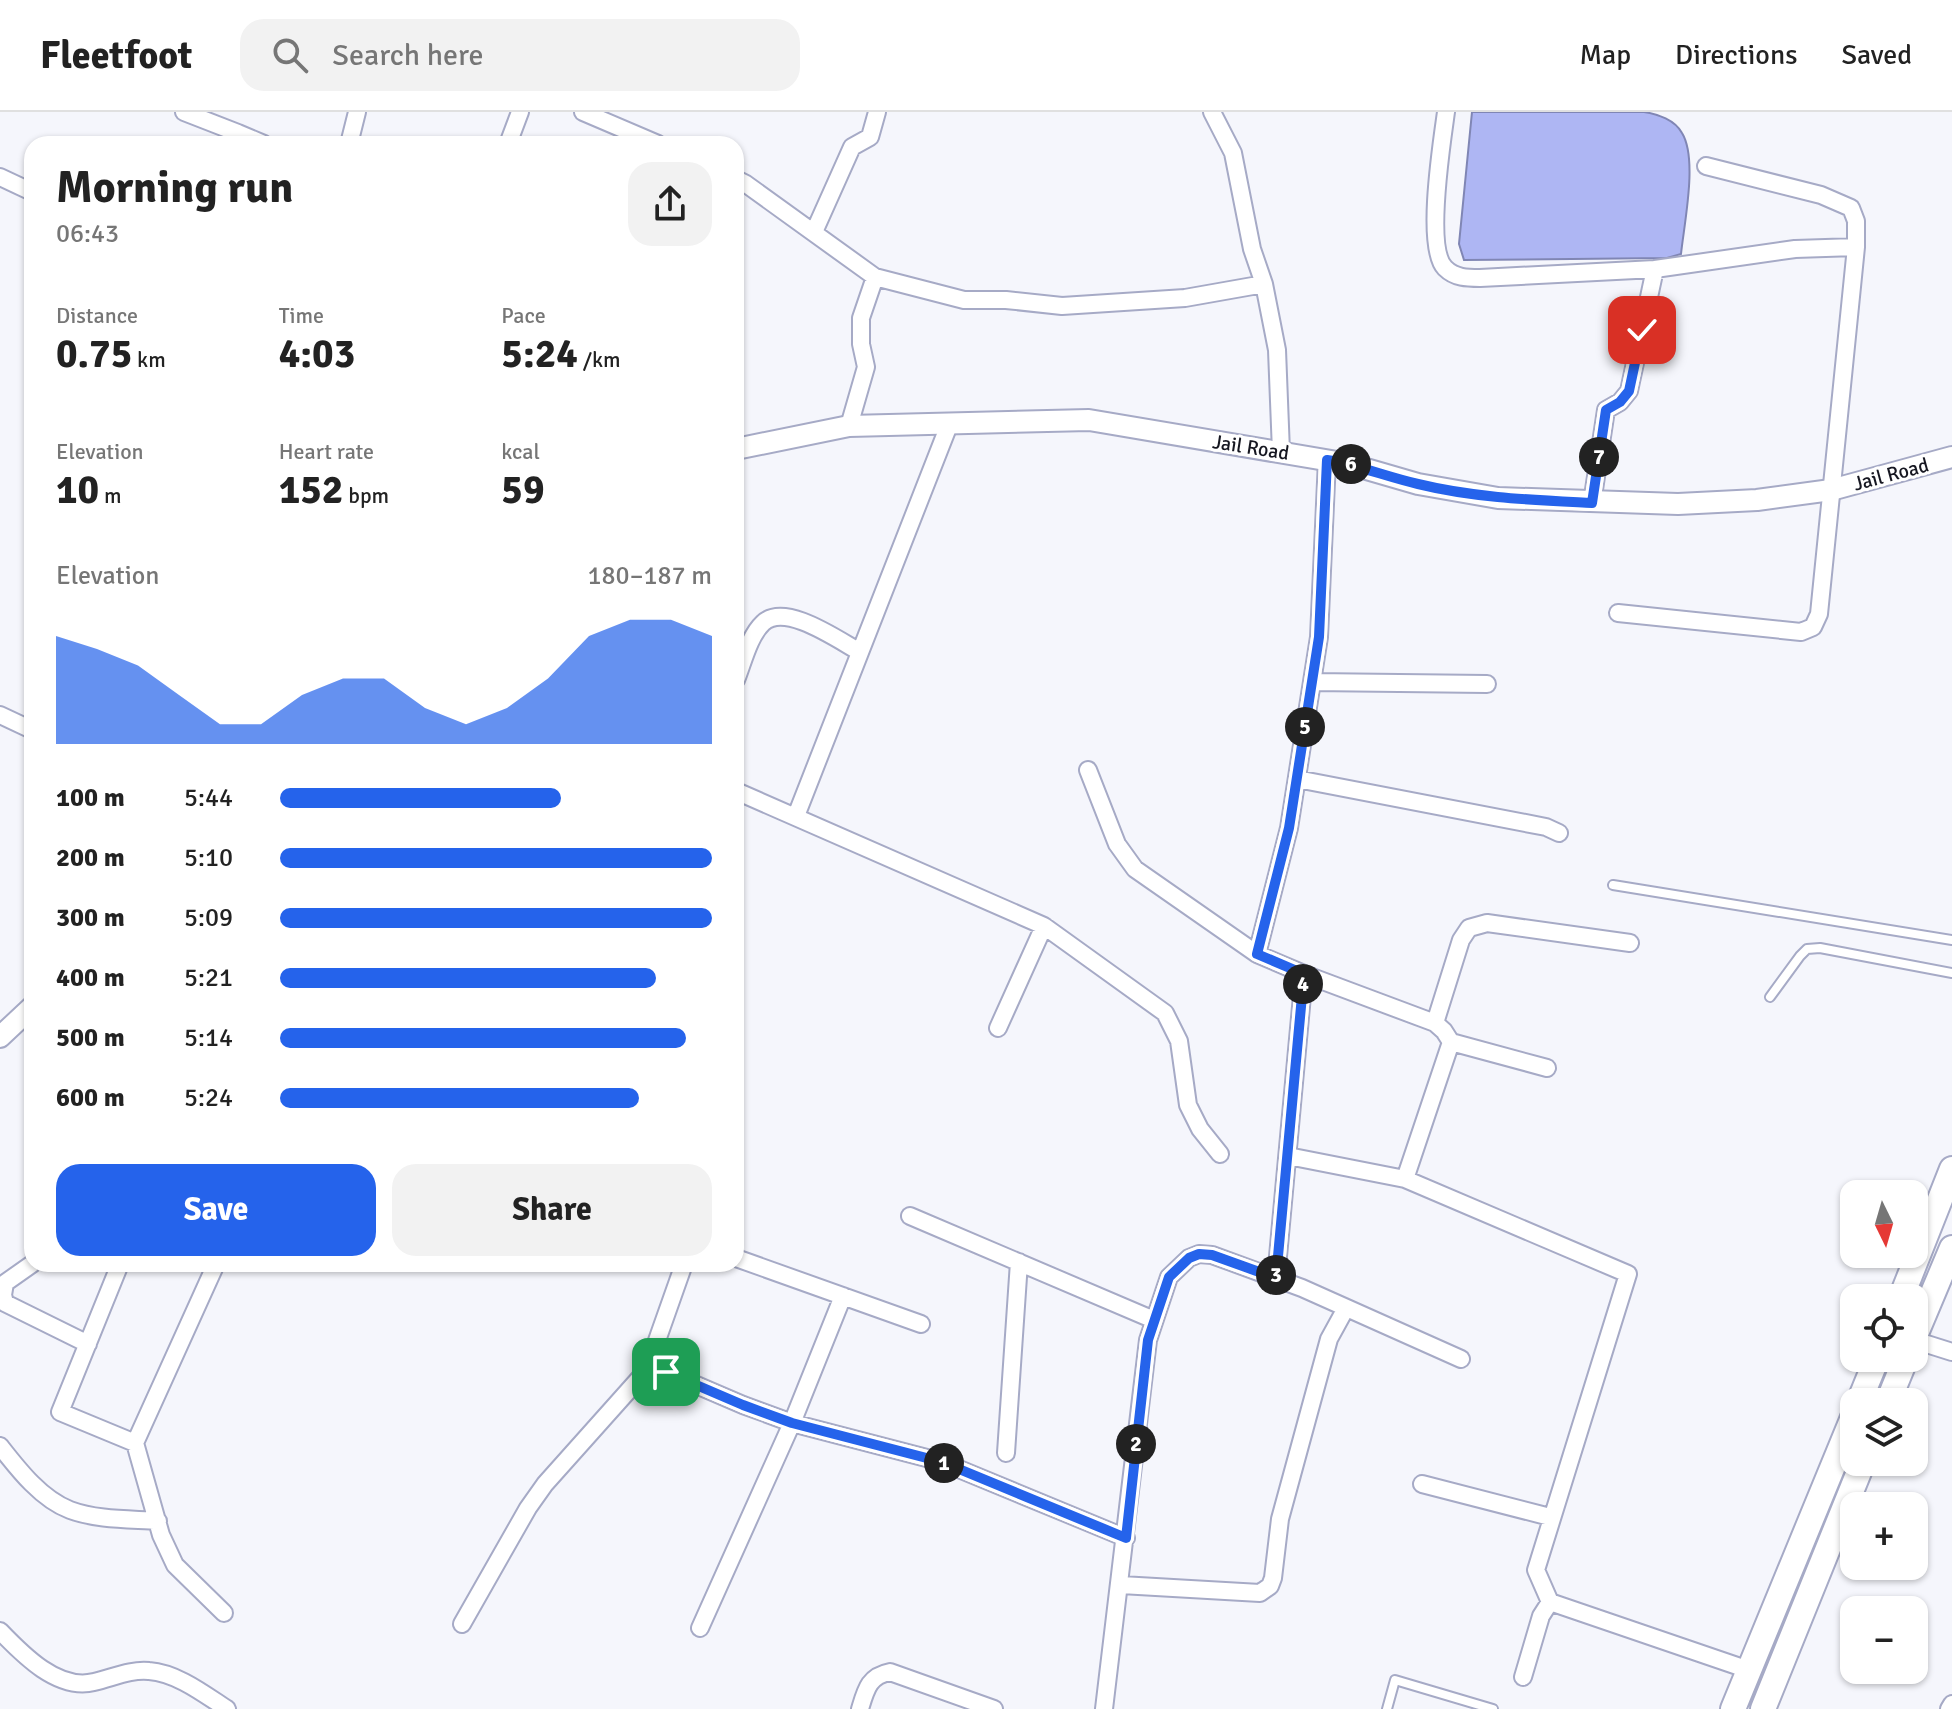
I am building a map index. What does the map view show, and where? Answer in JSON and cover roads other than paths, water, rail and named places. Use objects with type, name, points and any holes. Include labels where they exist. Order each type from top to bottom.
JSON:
[{"type":"main road","points":[[1907,1284],[1952,1169]]},
{"type":"main road","points":[[1928,1305],[1952,1248]]},
{"type":"main road","points":[[1733,1709],[1840,1449]]},
{"type":"main road","points":[[1763,1709],[1857,1476]]},
{"type":"street","points":[[184,112],[230,136]]},
{"type":"street","points":[[351,136],[357,112]]},
{"type":"street","points":[[511,136],[520,112]]},
{"type":"street","points":[[583,112],[639,136]]},
{"type":"street","points":[[814,232],[852,147],[870,137],[877,112]]},
{"type":"street","points":[[1212,112],[1233,153],[1252,249],[1264,284],[1277,350],[1281,452]]},
{"type":"street","points":[[1446,112],[1436,181],[1438,255],[1443,267],[1459,277],[1655,269],[1795,249],[1856,247]]},
{"type":"street","points":[[1618,613],[1801,632],[1813,627],[1819,614],[1856,247],[1856,221],[1851,208],[1821,195],[1706,166]]},
{"type":"street","points":[[1,180],[24,189]]},
{"type":"street","points":[[744,184],[875,277],[964,300],[1006,300],[1062,306],[1185,298],[1264,284]]},
{"type":"street","points":[[1592,503],[1606,410],[1620,402],[1629,391],[1655,269]]},
{"type":"street","points":[[849,426],[866,367],[861,344],[861,318],[875,277]]},
{"type":"street","name":"Jail Road","points":[[744,447],[849,426],[1089,420],[1349,464],[1418,484],[1498,498],[1678,504],[1757,500],[1831,490],[1952,457]]},
{"type":"street","points":[[796,816],[949,425]]},
{"type":"street","points":[[1257,954],[1289,828],[1319,637],[1327,460]]},
{"type":"street","points":[[744,661],[764,621],[774,618],[797,619],[860,652]]},
{"type":"street","points":[[1312,682],[1487,684]]},
{"type":"street","points":[[0,715],[24,726]]},
{"type":"street","points":[[1088,770],[1117,844],[1135,869],[1257,954],[1435,1023],[1451,1042],[1547,1068]]},
{"type":"street","points":[[1297,779],[1546,827],[1559,833]]},
{"type":"street","points":[[744,794],[1044,926],[1165,1013],[1179,1041],[1188,1105],[1200,1129],[1220,1154]]},
{"type":"street","points":[[1435,1023],[1461,940],[1469,928],[1487,923],[1630,943]]},
{"type":"street","points":[[998,1028],[1044,926]]},
{"type":"street","points":[[1276,1278],[1304,974]]},
{"type":"street","points":[[0,1037],[24,1014]]},
{"type":"street","points":[[1405,1179],[1451,1042]]},
{"type":"street","points":[[1288,1156],[1405,1179],[1628,1274],[1536,1570],[1550,1602],[1749,1670]]},
{"type":"street","points":[[910,1216],[1154,1320]]},
{"type":"street","points":[[1104,1709],[1148,1340],[1169,1277],[1189,1258],[1199,1254],[1212,1255],[1276,1278],[1461,1359]]},
{"type":"street","points":[[744,1261],[921,1324]]},
{"type":"street","points":[[1006,1453],[1019,1262]]},
{"type":"street","points":[[24,1270],[5,1283],[5,1303],[88,1344]]},
{"type":"street","points":[[117,1272],[60,1412],[135,1443]]},
{"type":"street","points":[[212,1272],[135,1443],[158,1521],[175,1565],[224,1613]]},
{"type":"street","points":[[462,1624],[545,1484],[654,1362],[657,1337],[681,1272]]},
{"type":"street","points":[[700,1628],[792,1423],[843,1296]]},
{"type":"street","points":[[1121,1585],[1260,1593],[1270,1586],[1280,1519],[1329,1339],[1346,1308]]},
{"type":"street","points":[[1928,1344],[1952,1352]]},
{"type":"street","points":[[654,1362],[666,1372],[743,1405],[792,1423],[942,1462],[1126,1538]]},
{"type":"street","points":[[0,1446],[39,1490],[68,1509],[110,1518],[158,1521]]},
{"type":"street","points":[[1422,1484],[1550,1517]]},
{"type":"street","points":[[1523,1677],[1541,1616],[1550,1602]]},
{"type":"street","points":[[0,1631],[47,1672],[68,1683],[85,1684],[148,1671],[191,1687],[227,1709]]},
{"type":"street","points":[[860,1709],[866,1687],[877,1674],[890,1672],[994,1709]]},
{"type":"lane","points":[[1613,885],[1952,940]]},
{"type":"lane","points":[[1770,997],[1807,949],[1820,948],[1952,973]]},
{"type":"lane","points":[[1387,1709],[1395,1680],[1493,1709]]},
{"type":"water","points":[[1472,112],[1644,112],[1671,121],[1682,133],[1689,159],[1689,192],[1681,254],[1667,258],[1464,260],[1459,244]]}]
